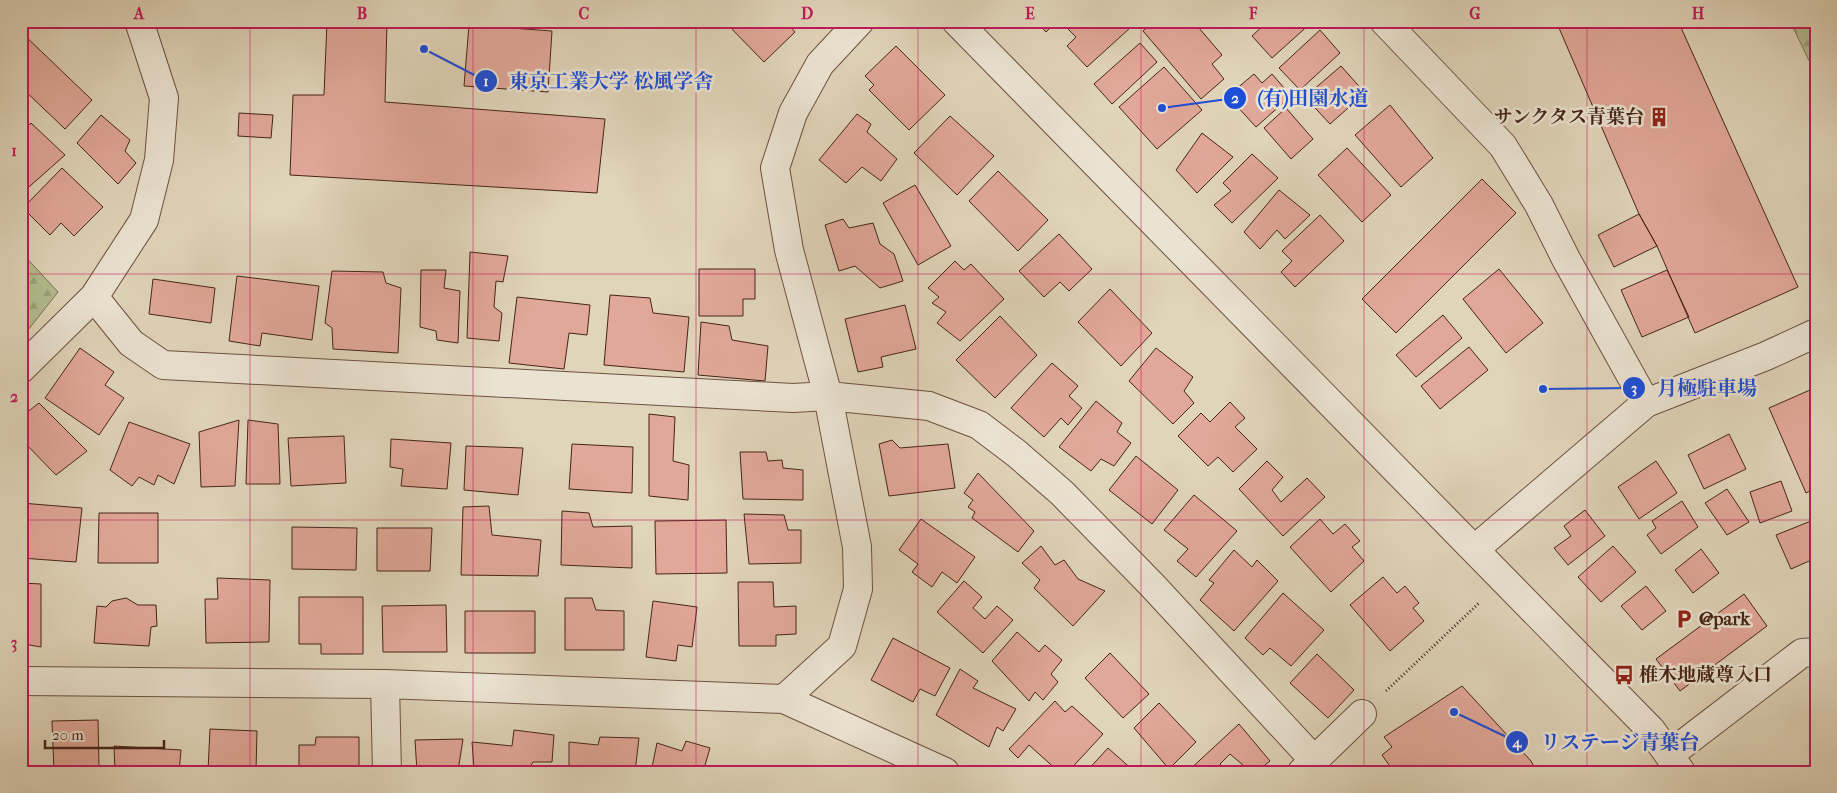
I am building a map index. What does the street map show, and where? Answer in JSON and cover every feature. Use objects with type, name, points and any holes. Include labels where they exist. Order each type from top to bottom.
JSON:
[{"type":"street","points":[[21,369],[94,297],[144,220],[159,160],[164,98],[139,21]]},
{"type":"street","points":[[784,699],[842,646],[858,589],[857,546],[828,396],[789,250],[775,168],[793,113],[820,64],[860,21]]},
{"type":"street","points":[[956,21],[1651,730],[1675,763],[1802,653],[1816,652]]},
{"type":"street","points":[[1384,21],[1504,146],[1539,205],[1566,260],[1646,403]]},
{"type":"street","points":[[94,297],[131,343],[163,365],[793,398],[828,396],[929,406],[979,425],[1016,452],[1062,493],[1152,585],[1308,766],[1362,714]]},
{"type":"street","points":[[1475,549],[1646,403],[1766,356],[1816,333]]},
{"type":"street","points":[[21,680],[385,684],[784,699],[944,772]]},
{"type":"street","points":[[385,684],[387,772]]},
{"type":"path","points":[[1362,714],[1483,599]]},
{"type":"green space","points":[[1790,21],[1816,21],[1816,75]]},
{"type":"green space","points":[[21,252],[58,292],[21,339]]},
{"type":"building","points":[[327,21],[387,21],[385,102],[605,119],[597,193],[290,175],[293,95],[324,95]]},
{"type":"building","points":[[724,21],[785,21],[795,32],[764,62]]},
{"type":"building","points":[[1036,21],[1057,21],[1046,32]]},
{"type":"building","points":[[1072,21],[1123,21],[1130,28],[1087,67],[1067,46],[1076,37],[1066,27]]},
{"type":"building","points":[[1154,21],[1193,21],[1222,55],[1212,64],[1224,79],[1201,99],[1143,31]]},
{"type":"building","points":[[1268,21],[1312,22],[1272,58],[1252,36]]},
{"type":"building","name":"サンクタス青葉台","points":[[1556,21],[1678,21],[1798,287],[1695,333],[1657,246],[1639,214]]},
{"type":"building","points":[[469,25],[552,31],[548,92],[464,86]]},
{"type":"building","points":[[1320,30],[1340,53],[1300,90],[1279,68]]},
{"type":"building","points":[[21,32],[92,100],[65,129],[21,87]]},
{"type":"building","points":[[1140,43],[1157,62],[1112,104],[1094,84]]},
{"type":"building","points":[[896,46],[945,95],[909,130],[869,90],[874,85],[865,76]]},
{"type":"building","points":[[1341,66],[1365,93],[1330,124],[1305,97]]},
{"type":"building","points":[[1164,67],[1202,110],[1157,149],[1119,107]]},
{"type":"building","points":[[1254,74],[1262,83],[1272,74],[1291,96],[1256,127],[1234,103],[1241,97],[1235,90]]},
{"type":"building","points":[[1390,105],[1433,158],[1401,187],[1355,135]]},
{"type":"building","points":[[1286,108],[1313,139],[1291,159],[1264,128]]},
{"type":"building","points":[[239,113],[273,115],[271,138],[238,136]]},
{"type":"building","points":[[857,114],[871,124],[867,132],[897,159],[881,181],[862,167],[846,183],[819,160]]},
{"type":"building","points":[[101,115],[130,140],[125,151],[136,163],[118,184],[77,143]]},
{"type":"building","points":[[950,116],[994,156],[957,195],[914,153]]},
{"type":"building","points":[[31,123],[65,155],[21,194],[21,132]]},
{"type":"building","points":[[1202,133],[1233,157],[1197,193],[1176,170]]},
{"type":"building","points":[[1347,148],[1391,195],[1362,222],[1318,175]]},
{"type":"building","points":[[1252,154],[1278,178],[1232,223],[1214,205],[1231,191],[1223,183]]},
{"type":"building","points":[[62,168],[103,207],[74,236],[61,223],[50,235],[23,208]]},
{"type":"building","points":[[998,171],[1048,220],[1018,251],[969,201]]},
{"type":"building","points":[[1482,179],[1516,213],[1396,333],[1362,299]]},
{"type":"building","points":[[915,185],[951,246],[918,265],[883,203]]},
{"type":"building","points":[[1279,190],[1310,215],[1285,239],[1277,230],[1260,249],[1244,232]]},
{"type":"building","points":[[1639,214],[1657,246],[1614,267],[1598,235]]},
{"type":"building","points":[[1320,215],[1344,241],[1295,287],[1281,272],[1292,261],[1282,251]]},
{"type":"building","points":[[843,219],[849,228],[873,223],[880,244],[894,254],[903,281],[880,288],[855,266],[839,271],[825,225]]},
{"type":"building","points":[[1059,234],[1092,269],[1069,291],[1060,282],[1044,297],[1019,271]]},
{"type":"building","points":[[470,252],[508,256],[503,282],[496,281],[494,307],[502,313],[499,341],[467,338]]},
{"type":"building","points":[[955,261],[964,270],[971,264],[1004,299],[960,341],[937,323],[946,312],[932,303],[939,297],[928,288]]},
{"type":"building","points":[[699,269],[755,269],[755,299],[743,299],[743,316],[699,316]]},
{"type":"building","points":[[1499,269],[1543,323],[1506,353],[1463,299]]},
{"type":"building","points":[[421,270],[446,270],[444,288],[460,291],[458,343],[437,340],[436,331],[420,327]]},
{"type":"building","points":[[1667,270],[1689,317],[1642,337],[1621,290]]},
{"type":"building","points":[[332,271],[383,272],[386,283],[401,288],[398,353],[333,349],[332,328],[325,323]]},
{"type":"building","points":[[237,276],[319,286],[312,340],[262,333],[260,346],[229,341]]},
{"type":"building","points":[[153,279],[215,288],[211,323],[149,314]]},
{"type":"building","points":[[1110,289],[1152,333],[1121,366],[1078,322]]},
{"type":"building","points":[[610,295],[650,298],[653,313],[689,317],[684,372],[604,365]]},
{"type":"building","points":[[517,297],[590,305],[587,335],[569,333],[564,369],[509,363]]},
{"type":"building","points":[[905,305],[916,349],[881,357],[883,367],[858,372],[845,319]]},
{"type":"building","points":[[1443,315],[1462,338],[1416,377],[1396,355]]},
{"type":"building","points":[[1000,316],[1037,355],[995,398],[956,360]]},
{"type":"building","points":[[701,322],[729,326],[732,340],[768,346],[765,381],[698,375]]},
{"type":"building","points":[[1469,347],[1488,370],[1440,409],[1421,386]]},
{"type":"building","points":[[80,348],[114,372],[105,385],[124,398],[99,435],[45,398]]},
{"type":"building","points":[[1156,348],[1193,377],[1184,391],[1194,403],[1173,424],[1129,381]]},
{"type":"building","points":[[1052,363],[1078,386],[1069,396],[1082,408],[1068,425],[1061,418],[1044,437],[1011,408]]},
{"type":"building","points":[[1810,390],[1816,404],[1816,488],[1806,493],[1769,408]]},
{"type":"building","points":[[1096,401],[1122,423],[1117,432],[1131,443],[1114,466],[1101,459],[1091,471],[1059,447]]},
{"type":"building","points":[[1230,402],[1245,418],[1235,427],[1257,449],[1233,472],[1218,457],[1208,466],[1178,436],[1201,413],[1210,422]]},
{"type":"building","points":[[39,403],[87,451],[56,475],[21,439],[21,417]]},
{"type":"building","points":[[649,414],[675,417],[673,461],[689,465],[688,500],[649,496]]},
{"type":"building","points":[[239,420],[235,486],[201,487],[199,432]]},
{"type":"building","points":[[248,420],[278,424],[280,484],[246,484]]},
{"type":"building","points":[[129,422],[190,444],[174,484],[158,475],[154,485],[139,477],[132,486],[110,470]]},
{"type":"building","points":[[1729,434],[1746,469],[1704,489],[1688,455]]},
{"type":"building","points":[[344,436],[346,483],[291,486],[288,438]]},
{"type":"building","points":[[391,439],[451,443],[447,489],[401,486],[403,469],[390,467]]},
{"type":"building","points":[[892,440],[900,448],[948,444],[955,488],[889,496],[879,444]]},
{"type":"building","points":[[572,444],[633,447],[632,493],[569,489]]},
{"type":"building","points":[[466,446],[523,448],[518,495],[464,490]]},
{"type":"building","points":[[740,452],[766,452],[768,461],[782,460],[783,468],[803,470],[803,500],[743,499]]},
{"type":"building","points":[[1136,456],[1178,490],[1152,524],[1109,490]]},
{"type":"building","points":[[1267,461],[1283,477],[1272,490],[1281,502],[1307,478],[1325,497],[1283,536],[1239,489]]},
{"type":"building","points":[[1656,461],[1677,493],[1639,519],[1618,487]]},
{"type":"building","points":[[978,473],[1034,531],[1018,552],[972,518],[975,512],[968,507],[973,500],[964,493]]},
{"type":"building","points":[[1781,481],[1792,511],[1760,523],[1750,492]]},
{"type":"building","points":[[1727,489],[1749,522],[1727,535],[1705,503]]},
{"type":"building","points":[[1194,495],[1237,531],[1196,577],[1177,561],[1188,549],[1164,530]]},
{"type":"building","points":[[1682,501],[1698,527],[1661,554],[1647,535],[1656,528],[1652,521]]},
{"type":"building","points":[[21,503],[82,508],[76,562],[21,558]]},
{"type":"building","points":[[489,506],[492,535],[541,540],[538,576],[461,575],[463,507]]},
{"type":"building","points":[[1585,510],[1605,536],[1568,565],[1554,548],[1571,536],[1564,526]]},
{"type":"building","points":[[562,511],[589,513],[593,527],[632,526],[632,568],[561,565]]},
{"type":"building","points":[[99,513],[158,513],[158,563],[98,563]]},
{"type":"building","points":[[744,514],[784,515],[788,530],[801,530],[801,563],[749,564]]},
{"type":"building","points":[[921,519],[975,557],[957,583],[942,572],[932,587],[912,572],[918,564],[899,550]]},
{"type":"building","points":[[1320,519],[1333,534],[1345,524],[1360,541],[1352,547],[1364,561],[1331,592],[1290,547]]},
{"type":"building","points":[[1816,519],[1816,558],[1791,569],[1776,535]]},
{"type":"building","points":[[726,520],[727,573],[656,574],[655,521]]},
{"type":"building","points":[[292,527],[357,528],[356,570],[292,569]]},
{"type":"building","points":[[377,528],[432,528],[430,571],[377,571]]},
{"type":"building","points":[[1041,546],[1055,565],[1064,560],[1078,579],[1105,591],[1073,626],[1034,588],[1040,580],[1022,563]]},
{"type":"building","points":[[1613,546],[1636,572],[1601,602],[1578,577]]},
{"type":"building","points":[[1701,549],[1719,573],[1693,593],[1675,570]]},
{"type":"building","points":[[1234,550],[1252,567],[1257,560],[1278,581],[1234,631],[1200,600],[1214,583],[1209,580]]},
{"type":"building","points":[[1383,577],[1397,593],[1405,586],[1419,603],[1413,608],[1424,621],[1390,651],[1350,605]]},
{"type":"building","points":[[217,578],[270,580],[269,642],[206,643],[205,599],[218,599]]},
{"type":"building","points":[[964,581],[982,597],[973,608],[985,619],[997,606],[1013,620],[983,653],[937,612]]},
{"type":"building","points":[[738,582],[773,582],[774,607],[796,606],[796,634],[776,635],[776,646],[739,646]]},
{"type":"building","points":[[21,583],[41,584],[41,647],[24,644],[24,632],[21,632]]},
{"type":"building","points":[[1646,586],[1666,611],[1642,630],[1621,606]]},
{"type":"building","points":[[1283,593],[1324,630],[1291,666],[1270,648],[1263,655],[1245,638]]},
{"type":"building","points":[[1744,594],[1767,626],[1680,691],[1656,659]]},
{"type":"building","points":[[299,597],[363,597],[363,654],[321,654],[321,644],[299,644]]},
{"type":"building","points":[[126,598],[138,605],[156,605],[157,626],[151,627],[149,646],[94,643],[97,606],[106,607],[112,601]]},
{"type":"building","points":[[565,598],[592,598],[596,610],[624,611],[624,650],[565,650]]},
{"type":"building","points":[[653,601],[697,607],[692,647],[678,645],[676,661],[646,657]]},
{"type":"building","points":[[446,605],[447,652],[383,652],[382,606]]},
{"type":"building","points":[[465,611],[535,611],[535,653],[465,653]]},
{"type":"building","points":[[1017,632],[1039,652],[1045,645],[1062,660],[1051,674],[1058,682],[1043,700],[1035,692],[1029,701],[992,661]]},
{"type":"building","points":[[893,638],[950,668],[935,696],[920,689],[913,702],[871,680]]},
{"type":"building","points":[[1110,653],[1149,694],[1123,718],[1085,678]]},
{"type":"building","points":[[1317,654],[1354,690],[1328,718],[1290,683]]},
{"type":"building","points":[[960,669],[978,681],[973,688],[1016,709],[1003,731],[997,727],[989,747],[936,715]]},
{"type":"building","points":[[1462,686],[1531,761],[1537,772],[1394,772],[1382,755],[1392,747],[1384,737]]},
{"type":"building","points":[[1055,701],[1065,712],[1072,706],[1103,734],[1068,772],[1059,772],[1029,745],[1018,758],[1009,749]]},
{"type":"building","points":[[1159,703],[1196,742],[1169,769],[1134,728]]},
{"type":"building","points":[[98,720],[99,767],[86,767],[86,772],[54,772],[52,721]]},
{"type":"building","points":[[1239,724],[1270,761],[1256,772],[1251,772],[1230,754],[1220,764],[1227,772],[1187,772]]},
{"type":"building","points":[[210,729],[257,731],[256,772],[208,771]]},
{"type":"building","points":[[514,730],[554,735],[552,762],[533,762],[527,772],[474,768],[472,742],[512,746]]},
{"type":"building","points":[[316,737],[359,737],[359,772],[299,772],[299,745],[315,745]]},
{"type":"building","points":[[600,737],[639,738],[635,772],[591,772],[590,769],[569,766],[569,742],[598,745]]},
{"type":"building","points":[[463,739],[458,771],[417,772],[415,740]]},
{"type":"building","points":[[686,741],[710,748],[703,772],[651,772],[657,743],[682,751]]},
{"type":"building","points":[[114,746],[181,750],[179,772],[115,771]]},
{"type":"building","points":[[1108,748],[1135,772],[1086,772]]},
{"type":"building","points":[[720,766],[740,772],[717,772]]},
{"type":"place","name":"東京工業大学 松風学舎","points":[[424,49]]},
{"type":"place","name":"(有)田園水道","points":[[1162,108]]},
{"type":"place","name":"サンクタス青葉台","points":[[1659,117]]},
{"type":"place","name":"月極駐車場","points":[[1543,389]]},
{"type":"place","name":"@park","points":[[1684,619]]},
{"type":"place","name":"椎木地蔵尊入口","points":[[1624,675]]},
{"type":"place","name":"リステージ青葉台","points":[[1454,712]]}]
